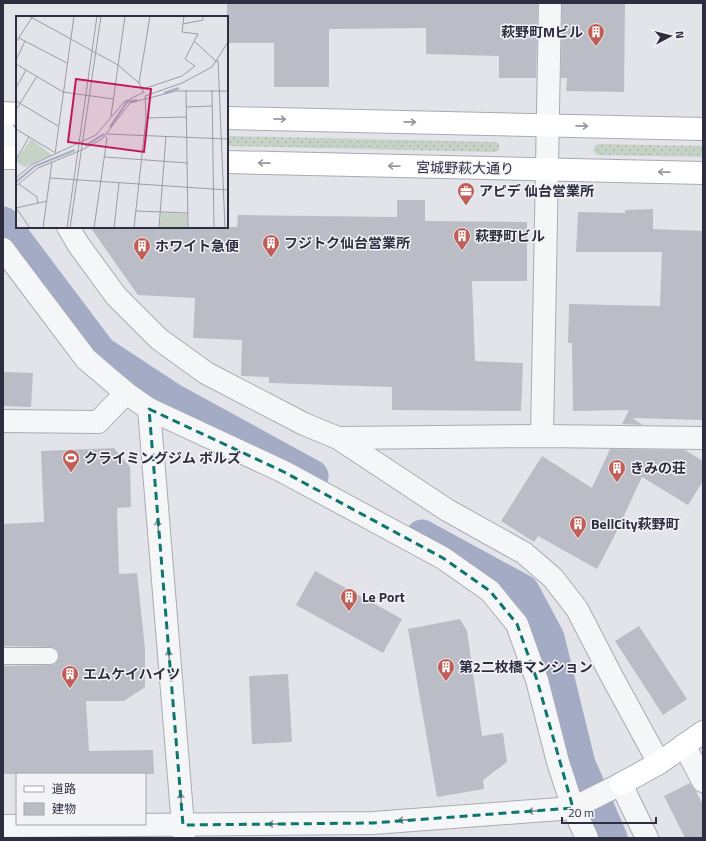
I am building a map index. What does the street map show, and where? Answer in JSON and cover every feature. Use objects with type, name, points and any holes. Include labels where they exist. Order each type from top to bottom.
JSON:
[{"type":"street","points":[[542,436],[550,3]]},
{"type":"street","points":[[3,113],[16,114]]},
{"type":"street","points":[[228,118],[703,129]]},
{"type":"street","points":[[3,130],[16,150]]},
{"type":"street","points":[[3,158],[16,158]]},
{"type":"street","name":"宮城野萩大通り","points":[[228,162],[703,173]]},
{"type":"street","points":[[69,228],[78,244],[116,296],[159,339],[206,373],[304,424],[338,438],[447,510],[524,553],[553,578],[577,609],[611,675],[660,763]]},
{"type":"street","points":[[3,249],[86,359],[126,393],[149,410],[284,472],[443,558],[490,591],[517,624],[537,680],[558,762],[587,838]]},
{"type":"street","points":[[3,421],[98,422],[126,393]]},
{"type":"street","points":[[149,410],[183,832]]},
{"type":"street","points":[[338,438],[542,436],[703,438]]},
{"type":"street","points":[[3,826],[183,832],[374,830],[574,807],[660,763],[703,732]]},
{"type":"street","points":[[684,745],[703,781]]},
{"type":"street","points":[[620,784],[647,838]]},
{"type":"lane","points":[[3,656],[50,656]]},
{"type":"highlighted area","points":[[149,409],[284,472],[443,558],[490,591],[517,624],[537,680],[573,808],[373,823],[183,825]]},
{"type":"green space","points":[[228,136],[496,142],[498,143],[499,150],[495,152],[228,146]]},
{"type":"green space","points":[[596,145],[703,146],[703,157],[599,155],[593,150]]},
{"type":"building","points":[[227,3],[538,3],[536,78],[499,78],[499,56],[426,54],[426,28],[329,29],[329,87],[274,87],[274,43],[228,43]]},
{"type":"building","name":"萩野町Mビル","points":[[562,3],[625,3],[624,92],[566,91],[567,78],[561,78]]},
{"type":"building","points":[[397,200],[425,200],[425,221],[527,222],[527,281],[472,281],[475,361],[523,363],[521,411],[392,410],[392,387],[269,383],[269,377],[241,376],[242,340],[193,338],[195,298],[138,295],[91,228],[228,228],[237,227],[238,215],[397,217]]},
{"type":"building","points":[[653,209],[653,229],[703,231],[703,420],[632,418],[643,425],[622,424],[629,410],[573,411],[572,343],[568,343],[569,304],[660,306],[662,252],[576,252],[578,212],[625,213],[625,210]]},
{"type":"building","points":[[3,372],[33,373],[31,407],[3,406]]},
{"type":"building","points":[[114,448],[130,467],[131,507],[117,508],[119,574],[137,573],[145,649],[145,687],[124,701],[86,701],[89,751],[153,750],[154,774],[3,774],[3,666],[50,665],[55,664],[59,656],[58,651],[50,647],[3,646],[3,524],[44,522],[41,451]]},
{"type":"building","points":[[610,449],[685,450],[703,461],[703,481],[688,505],[642,477],[614,537],[597,569],[538,536],[534,542],[501,521],[542,456],[592,488]]},
{"type":"building","name":"Le Port","points":[[315,571],[402,619],[383,653],[296,605]]},
{"type":"building","name":"第2二枚橋マンション","points":[[460,619],[467,631],[482,736],[503,733],[507,762],[483,780],[484,789],[437,797],[408,629]]},
{"type":"building","points":[[639,626],[687,699],[663,715],[615,641]]},
{"type":"building","points":[[288,674],[292,742],[252,744],[249,676]]},
{"type":"building","points":[[690,783],[703,805],[703,838],[685,838],[664,796]]},
{"type":"waterway","points":[[3,223],[100,352],[173,400],[312,476]]},
{"type":"waterway","points":[[422,536],[523,591],[548,638],[579,764],[611,838]]},
{"type":"place","name":"萩野町Mビル","points":[[596,47]]},
{"type":"place","name":"アピデ 仙台営業所","points":[[466,206]]},
{"type":"place","name":"萩野町ビル","points":[[462,251]]},
{"type":"place","name":"フジトク仙台営業所","points":[[271,258]]},
{"type":"place","name":"ホワイト急便","points":[[142,261]]},
{"type":"place","name":"クライミングジム ボルズ","points":[[71,473]]},
{"type":"place","name":"きみの荘","points":[[617,483]]},
{"type":"place","name":"BellCity萩野町","points":[[578,539]]},
{"type":"place","name":"Le Port","points":[[349,612]]},
{"type":"place","name":"第2二枚橋マンション","points":[[446,682]]},
{"type":"place","name":"エムケイハイツ","points":[[70,689]]}]
